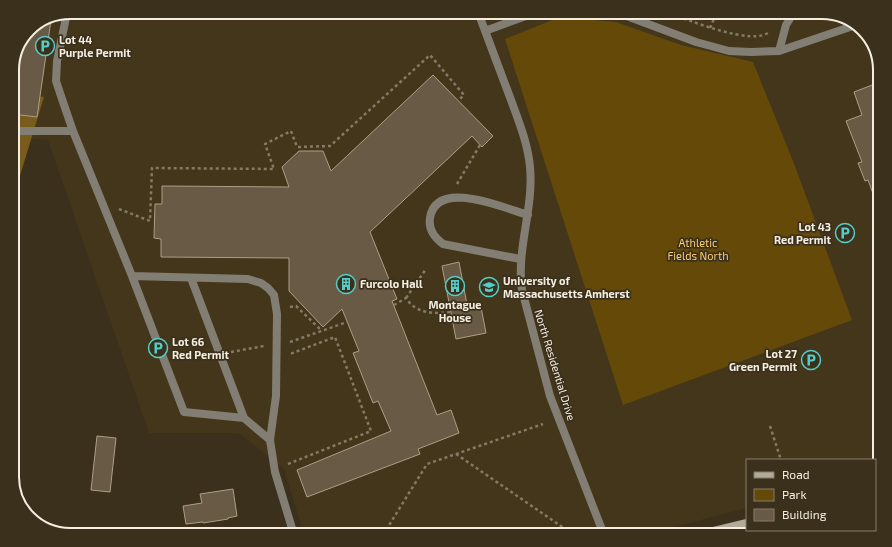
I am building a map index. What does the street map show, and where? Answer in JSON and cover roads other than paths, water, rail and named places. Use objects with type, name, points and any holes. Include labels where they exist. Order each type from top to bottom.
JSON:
[{"type":"main road","points":[[727,528],[746,523]]},
{"type":"street","points":[[66,19],[57,61],[56,81],[73,131],[132,276],[184,412],[244,418]]},
{"type":"street","name":"North Residential Drive","points":[[481,19],[526,144],[530,173],[530,201],[520,259],[522,290],[550,396],[601,528]]},
{"type":"street","points":[[485,31],[518,19]]},
{"type":"street","points":[[636,19],[682,37],[716,48],[729,51],[751,52],[779,51],[850,27]]},
{"type":"street","points":[[779,51],[786,25],[790,19]]},
{"type":"street","points":[[19,131],[73,131]]},
{"type":"street","points":[[520,259],[443,244],[431,231],[431,212],[437,204],[445,199],[457,197],[470,198],[528,215]]},
{"type":"street","points":[[132,276],[248,280],[261,283],[274,295],[277,314],[276,396],[270,440],[275,472],[292,528]]},
{"type":"street","points":[[191,278],[244,418],[270,440]]},
{"type":"place","name":"Lot 44 Purple Permit","points":[[45,46]]},
{"type":"place","name":"Lot 43 Red Permit","points":[[845,233]]},
{"type":"place","name":"Furcolo Hall","points":[[346,284]]},
{"type":"place","name":"Montague House","points":[[455,286]]},
{"type":"place","name":"University of Massachusetts Amherst","points":[[489,287]]},
{"type":"place","name":"Lot 66 Red Permit","points":[[158,348]]},
{"type":"place","name":"Lot 27 Green Permit","points":[[811,360]]},
{"type":"park label","name":"Athletic Fields North","points":[[698,249]]}]
